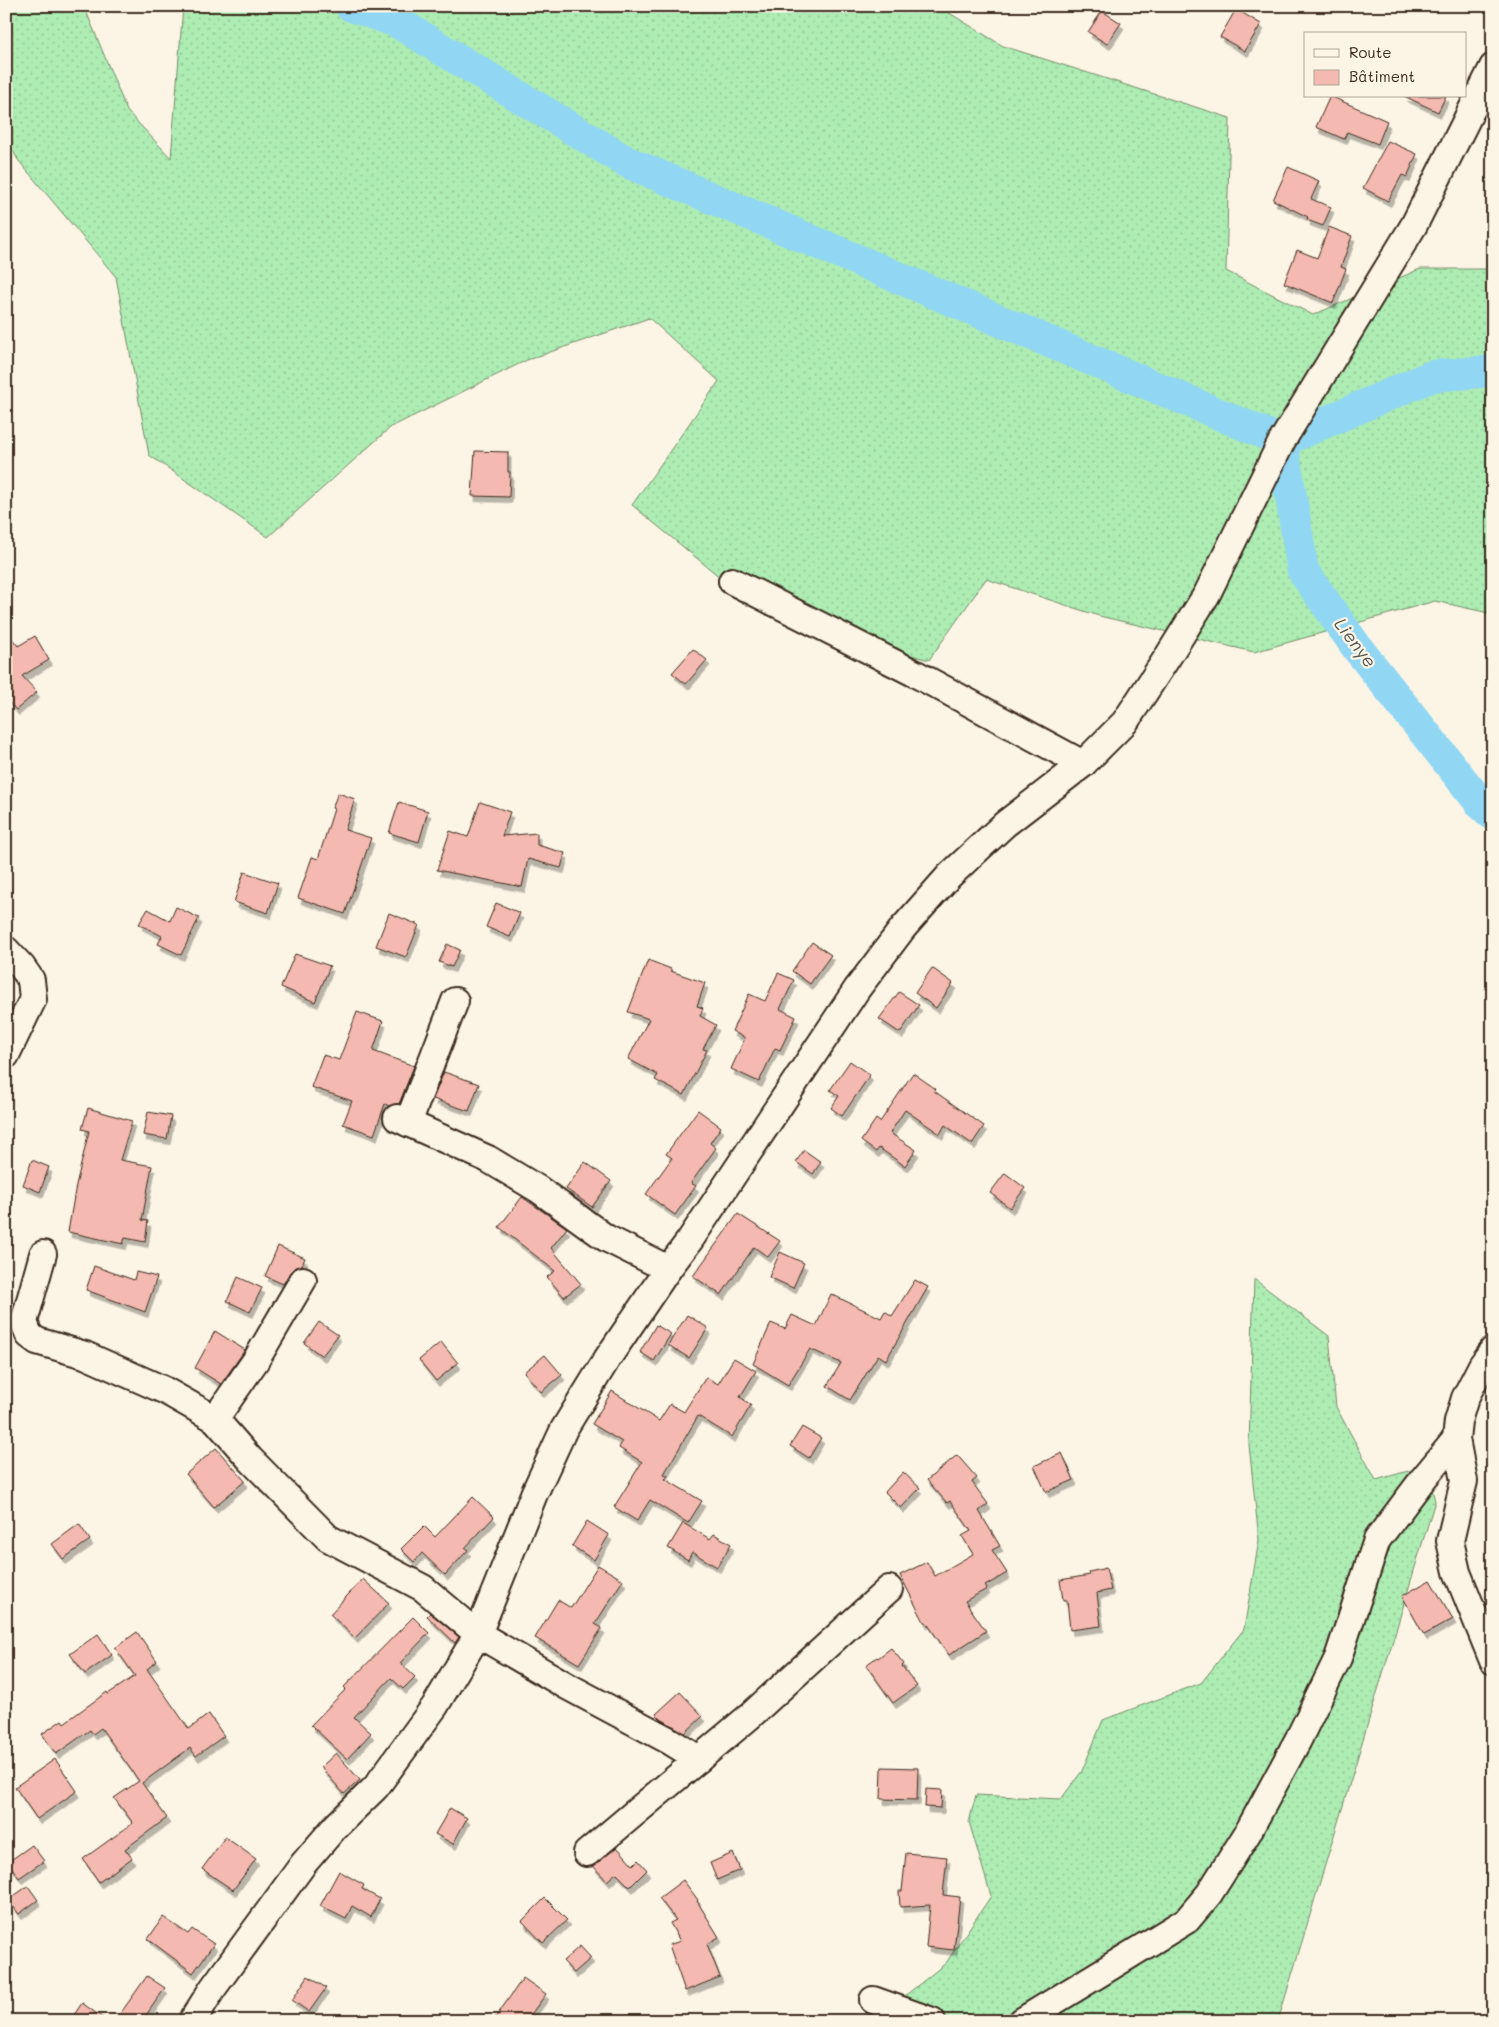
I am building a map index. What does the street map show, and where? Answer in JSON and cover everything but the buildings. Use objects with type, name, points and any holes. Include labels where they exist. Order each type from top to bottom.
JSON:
[{"type":"street","points":[[192,2021],[224,1972],[304,1864],[336,1826],[376,1787],[435,1706],[478,1634],[534,1494],[564,1429],[607,1359],[690,1240],[857,989],[904,928],[949,876],[1005,824],[1083,764],[1125,722],[1206,594],[1282,441],[1414,225],[1493,68]]},
{"type":"street","points":[[732,581],[916,674],[1083,764]]},
{"type":"street","points":[[6,950],[31,980],[33,999],[6,1055]]},
{"type":"street","points":[[454,1001],[403,1120],[488,1159],[538,1188],[606,1238],[668,1269]]},
{"type":"street","points":[[43,1254],[24,1322],[29,1335],[37,1341],[85,1355],[164,1390],[215,1419],[250,1459],[328,1538],[423,1588],[478,1634],[567,1686],[668,1740],[698,1759]]},
{"type":"street","points":[[215,1419],[256,1360],[303,1280]]},
{"type":"street","points":[[1493,1350],[1465,1398],[1458,1421],[1456,1439],[1464,1481],[1450,1541],[1452,1556],[1493,1661]]},
{"type":"street","points":[[1022,2021],[1187,1920],[1209,1894],[1247,1834],[1298,1740],[1338,1658],[1377,1540],[1456,1439]]},
{"type":"street","points":[[587,1853],[750,1716],[889,1590]]},
{"type":"street","points":[[873,2000],[932,2021]]},
{"type":"green space","points":[[6,6],[84,6],[127,111],[171,158],[183,6],[938,6],[1003,46],[1230,118],[1226,271],[1313,315],[1420,269],[1493,269],[1493,614],[1435,601],[1254,652],[1099,616],[986,579],[929,660],[766,615],[632,505],[719,381],[649,318],[527,360],[391,427],[268,537],[149,455],[116,277],[18,160],[6,138]]},
{"type":"green space","points":[[1254,1279],[1329,1336],[1336,1407],[1376,1480],[1426,1466],[1435,1501],[1278,2021],[873,2021],[946,1963],[991,1896],[969,1822],[976,1795],[1061,1799],[1082,1771],[1103,1720],[1201,1683],[1244,1629],[1259,1540],[1249,1445]]},
{"type":"waterway","points":[[351,6],[397,22],[627,162],[1282,441],[1432,376],[1493,371]]},
{"type":"waterway","name":"Lienye","points":[[1282,441],[1303,571],[1358,649],[1482,805],[1493,815]]}]
